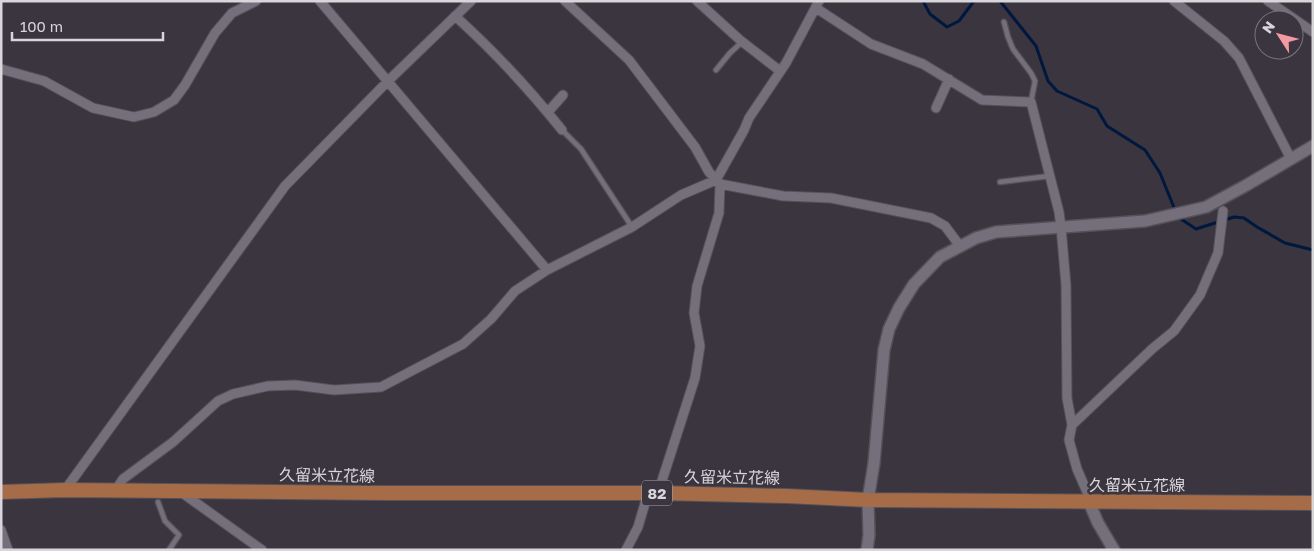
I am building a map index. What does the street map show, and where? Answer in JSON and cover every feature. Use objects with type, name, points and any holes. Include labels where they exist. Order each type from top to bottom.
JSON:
[{"type":"main road","name":"久留米立花線","points":[[1,492],[65,490],[383,494],[653,493],[868,500],[1313,503]]},
{"type":"street","points":[[1,69],[44,81],[93,108],[134,117],[154,112],[174,100],[185,86],[215,33],[232,13],[256,1]]},
{"type":"street","points":[[320,1],[547,270]]},
{"type":"street","points":[[65,490],[285,186],[471,1]]},
{"type":"street","points":[[566,1],[629,60],[695,147],[709,172],[718,182]]},
{"type":"street","points":[[697,1],[742,42],[780,71]]},
{"type":"street","points":[[1174,1],[1224,41],[1239,58],[1291,159]]},
{"type":"street","points":[[1268,1],[1313,32]]},
{"type":"street","points":[[626,550],[653,493],[695,378],[700,346],[694,314],[697,286],[719,213],[718,182],[749,118],[780,71],[817,4],[872,44],[924,64],[982,100],[1031,102],[1059,212],[1066,285],[1067,398],[1072,425],[1069,440],[1077,469],[1090,499],[1089,502],[1098,523],[1115,549]]},
{"type":"street","points":[[455,16],[486,44],[562,130]]},
{"type":"street","points":[[936,108],[949,80]]},
{"type":"street","points":[[548,112],[563,95]]},
{"type":"street","points":[[867,550],[869,535],[868,500],[874,464],[884,350],[889,329],[914,284],[940,257],[976,238],[996,232],[1145,221],[1206,207],[1246,186],[1313,146]]},
{"type":"street","points":[[115,492],[123,479],[173,442],[218,401],[233,394],[268,386],[295,385],[334,390],[382,387],[463,344],[491,319],[515,291],[547,270],[632,227],[681,195],[718,182],[783,196],[831,198],[931,218],[945,226],[960,246]]},
{"type":"street","points":[[1072,425],[1152,349],[1174,331],[1200,295],[1218,253],[1223,211]]},
{"type":"street","points":[[180,491],[262,550]]},
{"type":"street","points":[[1,530],[8,550]]},
{"type":"lane","points":[[1004,22],[1013,49],[1035,81],[1031,102]]},
{"type":"lane","points":[[716,70],[742,42]]},
{"type":"lane","points":[[562,130],[587,157],[632,227]]},
{"type":"lane","points":[[1000,182],[1050,176]]},
{"type":"lane","points":[[158,502],[165,521],[179,535],[169,550]]},
{"type":"waterway","points":[[923,1],[930,14],[947,27],[959,21],[974,1]]},
{"type":"waterway","points":[[1000,1],[1036,46],[1048,81],[1057,91],[1097,109],[1107,126],[1145,150],[1160,173],[1175,210]]},
{"type":"waterway","points":[[1179,216],[1196,229],[1234,217],[1244,218],[1285,243],[1313,250]]}]
